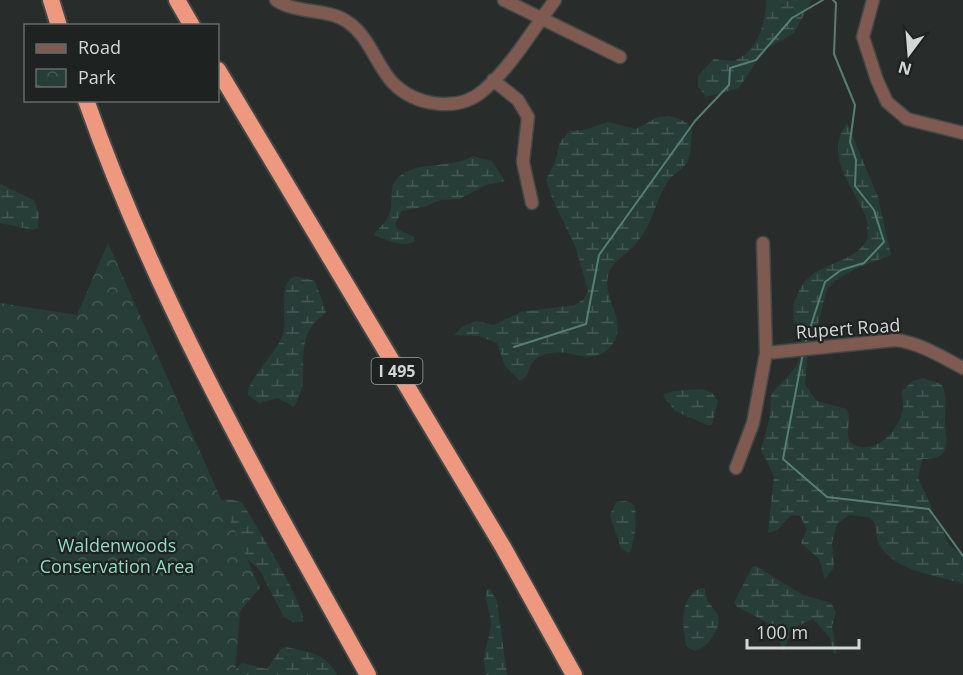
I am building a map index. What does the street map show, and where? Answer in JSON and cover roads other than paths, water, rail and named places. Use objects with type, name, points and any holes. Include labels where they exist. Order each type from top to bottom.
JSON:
[{"type":"highway","points":[[51,0],[58,24]]},
{"type":"highway","points":[[177,0],[191,24]]},
{"type":"highway","name":"I 495","points":[[219,72],[503,548],[574,675]]},
{"type":"highway","points":[[87,102],[131,216],[186,340],[244,453],[368,675]]},
{"type":"street","points":[[276,0],[292,8],[331,14],[346,20],[357,30],[393,82],[405,93],[436,104],[468,99],[484,90],[555,0]]},
{"type":"street","points":[[504,0],[620,57]]},
{"type":"street","points":[[873,0],[863,36],[876,80],[887,102],[907,119],[963,132]]},
{"type":"street","points":[[493,80],[518,100],[528,117],[523,162],[532,203]]},
{"type":"street","points":[[736,468],[753,423],[766,353],[762,243]]},
{"type":"street","name":"Rupert Road","points":[[766,353],[805,351],[896,340],[908,341],[963,368]]},
{"type":"waterway","points":[[514,347],[586,324],[599,255],[695,121],[729,85],[730,68],[756,60],[792,18],[823,0]]},
{"type":"waterway","points":[[805,344],[825,282],[841,270],[864,263],[884,242],[874,210],[855,186],[856,160],[850,142],[855,105],[834,54],[836,3],[833,0]]},
{"type":"waterway","points":[[803,353],[783,459],[827,497],[929,509],[963,556]]},
{"type":"park label","name":"Waldenwoods Conservation Area","points":[[117,556]]}]
